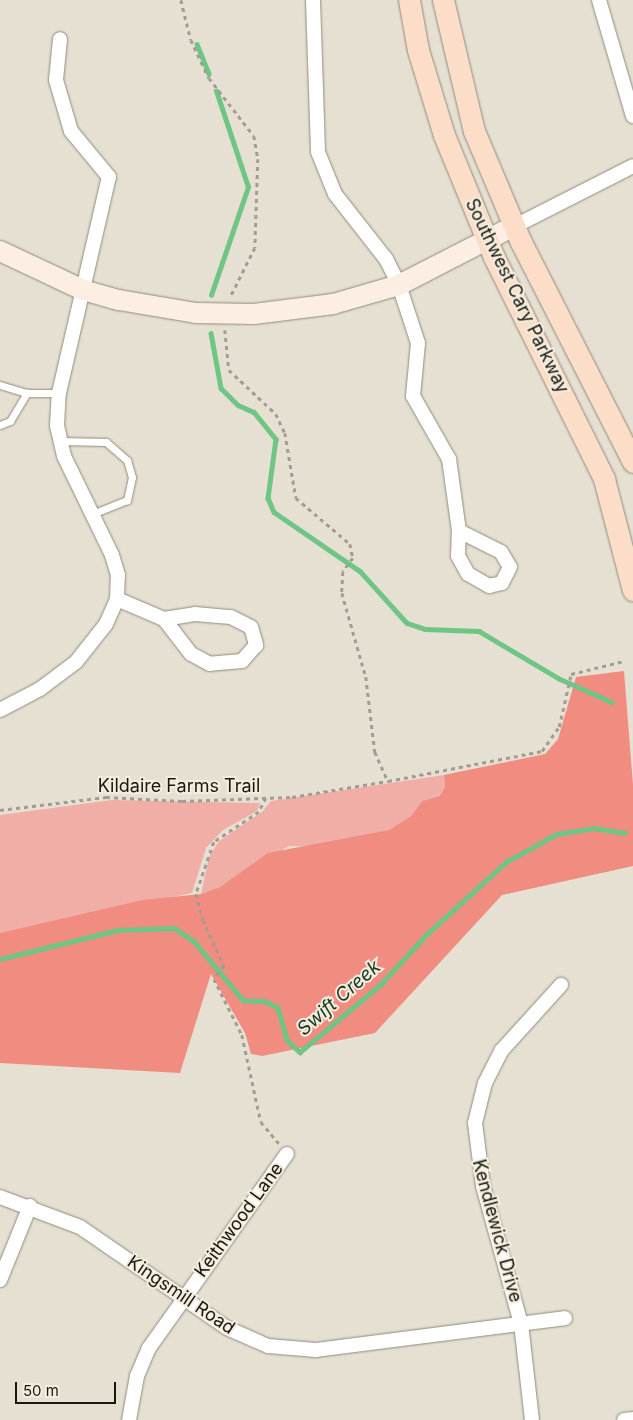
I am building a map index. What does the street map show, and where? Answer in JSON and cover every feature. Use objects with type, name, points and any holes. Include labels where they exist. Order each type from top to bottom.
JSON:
[{"type":"main road","name":"Southwest Cary Parkway","points":[[409,0],[418,50],[444,136],[502,233],[633,462]]},
{"type":"main road","name":"Southwest Cary Parkway","points":[[443,0],[474,131],[502,233],[604,479],[633,590]]},
{"type":"street","points":[[313,0],[318,152],[335,194],[386,259],[399,285],[418,343],[413,396],[449,459],[458,531]]},
{"type":"street","points":[[598,0],[633,116]]},
{"type":"street","points":[[0,710],[40,689],[76,662],[106,624],[117,599],[118,575],[94,513],[76,482],[61,441],[59,393],[109,177],[71,131],[56,80],[60,39]]},
{"type":"street","points":[[0,251],[83,290],[166,310],[254,314],[333,304],[399,285],[633,166]]},
{"type":"street","points":[[117,599],[164,619],[191,654],[210,664],[242,661],[256,645],[251,627],[231,618],[195,614],[164,619]]},
{"type":"street","name":"Kendlewick Drive","points":[[532,1420],[521,1324],[483,1186],[475,1123],[485,1083],[502,1050],[560,985]]},
{"type":"street","name":"Keithwood Lane","points":[[129,1420],[137,1376],[149,1348],[287,1154]]},
{"type":"street","name":"Kingsmill Road","points":[[0,1197],[30,1206],[80,1227],[246,1338],[290,1350],[521,1324]]},
{"type":"street","points":[[0,1280],[30,1206]]},
{"type":"street","name":"Kendlewick Drive","points":[[521,1324],[565,1318]]},
{"type":"street","points":[[624,1420],[633,1419]]},
{"type":"lane","points":[[0,385],[27,393],[59,393]]},
{"type":"lane","points":[[0,425],[10,420],[27,393]]},
{"type":"lane","points":[[61,441],[106,442],[127,460],[132,477],[126,500],[94,513]]},
{"type":"path","points":[[181,0],[191,40],[210,78],[242,118],[256,148],[255,248],[229,300]]},
{"type":"path","points":[[225,328],[229,370],[276,414],[285,433],[296,498],[344,536],[352,558],[343,572],[342,593],[366,677],[376,752],[388,782]]},
{"type":"path","name":"Kildaire Farms Trail","points":[[0,810],[106,797],[182,801],[266,798],[388,782],[542,750],[559,727],[571,674],[624,661]]},
{"type":"path","points":[[266,798],[259,812],[214,842],[201,873],[196,894],[203,920],[224,966],[214,979],[242,1035],[261,1122],[287,1154]]},
{"type":"shaded area","points":[[624,671],[633,785],[633,866],[502,895],[375,1033],[262,1056],[251,1054],[245,1033],[211,974],[180,1073],[0,1063],[0,933],[143,900],[201,894],[220,887],[268,853],[389,830],[411,816],[422,801],[439,796],[445,787],[444,775],[545,754],[558,739],[576,677]]},
{"type":"shaded area","points":[[444,775],[445,787],[438,796],[422,801],[411,816],[389,830],[318,847],[289,846],[220,887],[201,894],[209,857],[219,841],[262,812],[271,801]]},
{"type":"shaded area","points":[[112,800],[260,803],[257,811],[223,830],[206,848],[192,893],[0,933],[0,815]]},
{"type":"waterway","points":[[197,44],[209,74]]},
{"type":"waterway","points":[[211,295],[248,187],[216,91]]},
{"type":"waterway","points":[[211,333],[221,388],[238,405],[254,412],[276,439],[268,498],[274,512],[360,571],[407,623],[425,629],[479,631],[558,678],[612,702]]},
{"type":"waterway","name":"Swift Creek","points":[[0,959],[118,930],[174,928],[194,941],[243,1000],[265,1001],[278,1008],[287,1040],[300,1052],[381,984],[427,934],[506,862],[557,834],[594,828],[625,833]]}]
